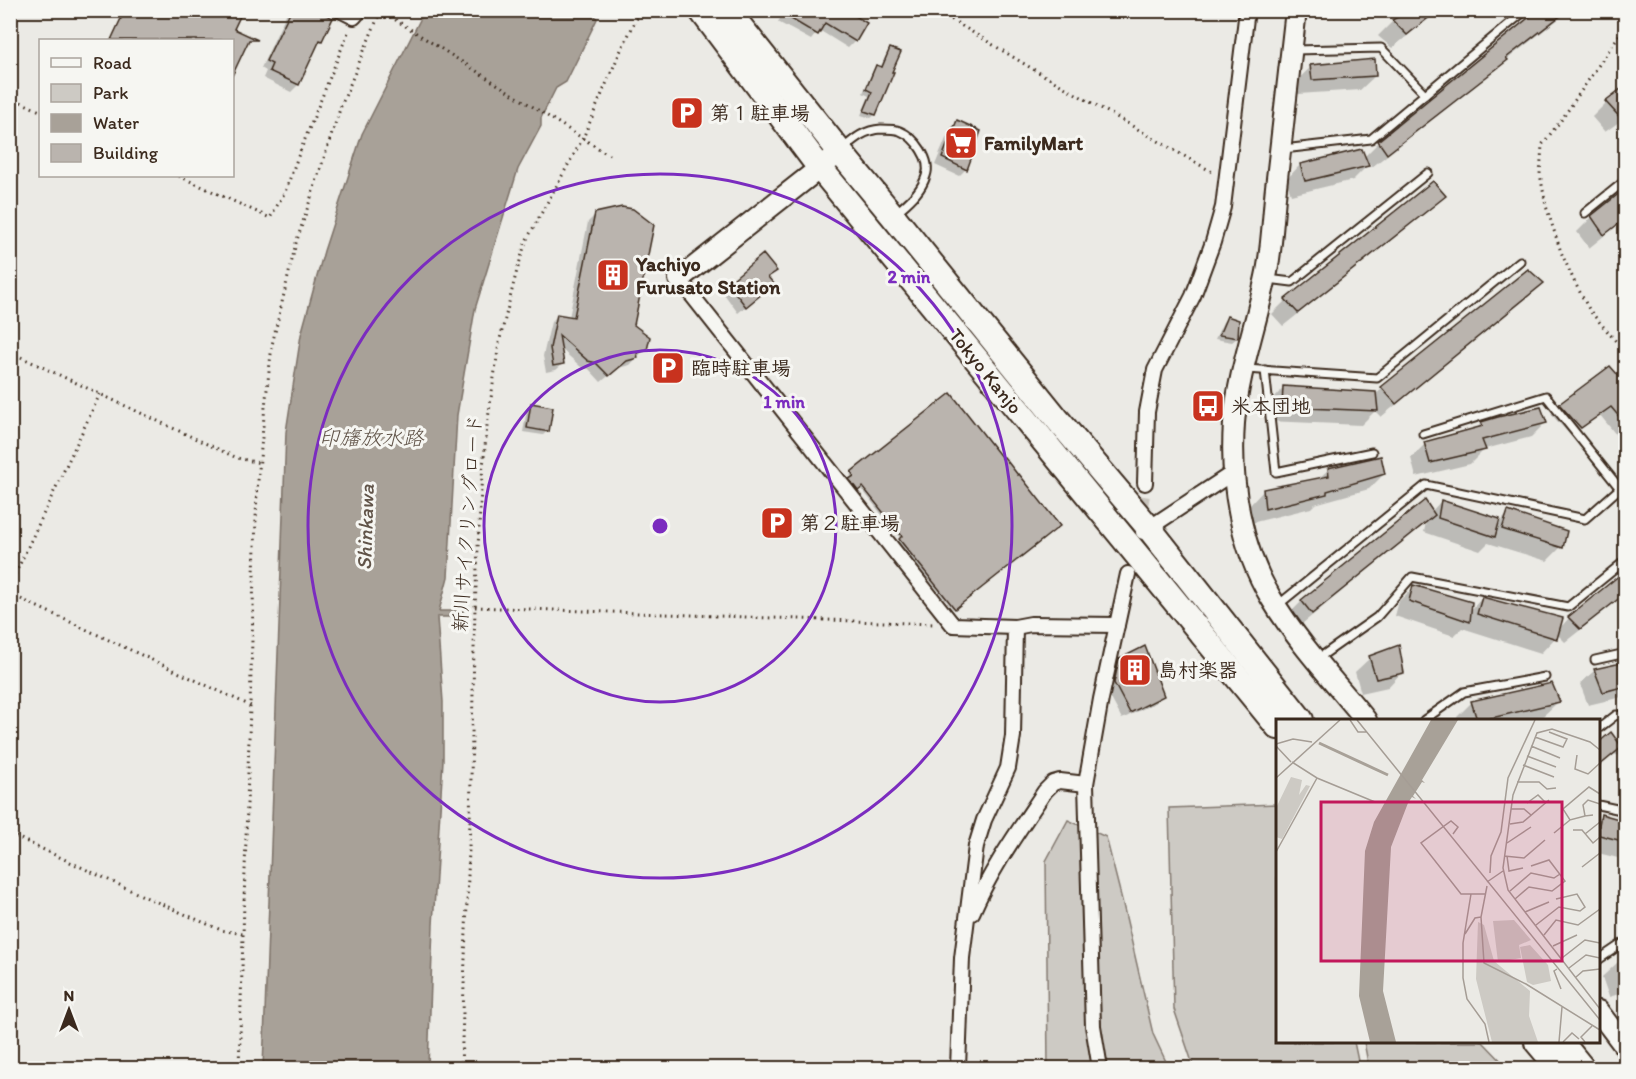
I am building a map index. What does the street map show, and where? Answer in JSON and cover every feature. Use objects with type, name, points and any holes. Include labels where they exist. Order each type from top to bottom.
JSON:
[{"type":"highway","name":"Tokyo Kanjo","points":[[702,10],[820,168],[1276,725]]},
{"type":"highway","name":"Tokyo Kanjo","points":[[728,10],[840,152],[1149,528],[1300,719]]},
{"type":"highway","points":[[1539,1043],[1559,1068]]},
{"type":"highway","points":[[1563,1043],[1582,1068]]},
{"type":"street","points":[[340,10],[357,14]]},
{"type":"street","points":[[1145,483],[1147,412],[1155,370],[1193,296],[1223,207],[1247,10]]},
{"type":"street","points":[[1296,10],[1265,278],[1243,369],[1234,422],[1234,471],[1243,532],[1271,598],[1316,660],[1365,719]]},
{"type":"street","points":[[840,152],[679,279],[953,625],[1015,627],[1031,624],[1117,625]]},
{"type":"street","points":[[1128,544],[1234,471]]},
{"type":"street","points":[[1100,1068],[1093,1026],[1086,784],[1101,699],[1128,574]]},
{"type":"street","points":[[958,1068],[962,958],[976,846],[984,820],[1008,768],[1013,736],[1015,627]]},
{"type":"street","points":[[966,926],[1005,850],[1045,791],[1053,783],[1086,784]]},
{"type":"street","points":[[1600,1012],[1626,1048]]},
{"type":"lane","points":[[1280,149],[1371,139],[1526,10]]},
{"type":"lane","points":[[1291,50],[1381,48],[1425,94]]},
{"type":"lane","points":[[840,152],[861,134],[880,129],[899,130],[913,140],[924,153],[927,174],[917,193],[893,216]]},
{"type":"lane","points":[[1265,278],[1292,282],[1428,173]]},
{"type":"lane","points":[[1585,213],[1626,180]]},
{"type":"lane","points":[[1243,369],[1377,378],[1520,261]]},
{"type":"lane","points":[[1265,370],[1276,471],[1372,452]]},
{"type":"lane","points":[[1423,434],[1546,396],[1626,496]]},
{"type":"lane","points":[[1277,606],[1426,485],[1585,519],[1620,488]]},
{"type":"lane","points":[[1316,660],[1377,617],[1412,578],[1568,607],[1626,560]]},
{"type":"lane","points":[[1595,660],[1626,652]]},
{"type":"lane","points":[[1425,719],[1464,692],[1545,677]]},
{"type":"lane","points":[[1600,728],[1616,716],[1626,717]]},
{"type":"lane","points":[[1600,805],[1626,812]]},
{"type":"lane","points":[[1600,959],[1626,941]]},
{"type":"path","name":"新川サイクリングロード","points":[[461,1068],[475,607],[482,478],[499,343],[526,241],[583,138],[640,10]]},
{"type":"path","points":[[936,10],[1031,68],[1226,180]]},
{"type":"path","points":[[239,1068],[254,574],[260,464],[272,345],[296,243],[341,106],[380,11],[609,155]]},
{"type":"path","points":[[181,177],[270,218],[285,192],[357,14]]},
{"type":"path","points":[[1626,25],[1542,146],[1540,174],[1545,206],[1575,283],[1590,311],[1626,353]]},
{"type":"path","points":[[10,97],[39,111]]},
{"type":"path","points":[[10,352],[237,458],[260,464]]},
{"type":"path","points":[[10,585],[100,394]]},
{"type":"path","points":[[10,594],[251,706]]},
{"type":"path","points":[[475,607],[953,625]]},
{"type":"path","points":[[10,834],[221,930],[243,934]]},
{"type":"path","points":[[461,1063],[622,1068]]},
{"type":"green space","points":[[1276,804],[1276,1043],[1354,1043],[1358,1061],[1312,1068],[1194,1068],[1174,1009],[1169,808]]},
{"type":"green space","points":[[1068,820],[1106,837],[1153,1034],[1169,1068],[1048,1068],[1046,861]]},
{"type":"green space","points":[[1364,1043],[1484,1043],[1508,1068],[1369,1068]]},
{"type":"water","name":"印旛放水路","points":[[425,10],[592,10],[597,19],[566,82],[556,88],[541,118],[541,126],[518,169],[475,309],[457,415],[448,577],[439,611],[463,611],[463,617],[437,617],[443,702],[443,760],[433,925],[428,1068],[263,1068],[286,432],[301,335],[324,251],[362,134]]},
{"type":"building","points":[[125,10],[243,10],[234,29],[258,40],[249,40],[234,72],[234,39],[111,39]]},
{"type":"building","points":[[291,10],[315,10],[333,18],[299,85],[269,71],[272,64],[266,61]]},
{"type":"building","points":[[776,10],[846,10],[867,23],[856,42],[825,23],[818,35]]},
{"type":"building","points":[[1404,10],[1438,10],[1407,35],[1392,20],[1400,16]]},
{"type":"building","points":[[1538,10],[1568,10],[1387,154],[1378,141]]},
{"type":"building","points":[[890,48],[901,52],[876,115],[864,111],[872,92],[866,89],[876,65],[882,67]]},
{"type":"building","points":[[1375,59],[1376,76],[1312,80],[1310,65]]},
{"type":"building","points":[[1626,85],[1626,124],[1605,101]]},
{"type":"building","points":[[957,120],[981,131],[967,170],[942,158]]},
{"type":"building","points":[[1362,149],[1369,166],[1305,181],[1300,164]]},
{"type":"building","points":[[1433,181],[1446,196],[1298,313],[1285,299]]},
{"type":"building","points":[[1626,188],[1626,218],[1604,235],[1591,216]]},
{"type":"building","name":"Yachiyo Furusato Station","points":[[622,207],[633,209],[654,225],[634,325],[650,337],[647,350],[637,353],[638,358],[627,361],[609,376],[596,363],[588,361],[559,335],[564,364],[553,366],[550,348],[557,314],[574,317],[595,213]]},
{"type":"building","points":[[763,254],[777,271],[768,277],[774,284],[746,307],[728,283]]},
{"type":"building","points":[[1528,269],[1544,283],[1396,404],[1381,387]]},
{"type":"building","points":[[1227,316],[1239,320],[1238,338],[1219,335]]},
{"type":"building","points":[[1610,366],[1626,384],[1626,425],[1611,407],[1581,428],[1559,404]]},
{"type":"building","points":[[1283,386],[1376,392],[1378,411],[1282,407]]},
{"type":"building","points":[[951,393],[1060,526],[955,609],[899,539],[902,536],[863,487],[858,491],[849,479],[854,476],[851,472]]},
{"type":"building","points":[[531,403],[553,407],[549,432],[527,428]]},
{"type":"building","points":[[1541,407],[1547,423],[1482,440],[1486,450],[1430,463],[1424,442],[1483,426],[1481,422]]},
{"type":"building","points":[[1381,456],[1385,474],[1327,491],[1327,494],[1265,509],[1263,489],[1329,476],[1328,468]]},
{"type":"building","points":[[1425,500],[1435,515],[1312,614],[1301,600]]},
{"type":"building","points":[[1441,500],[1500,519],[1495,537],[1438,518]]},
{"type":"building","points":[[1508,511],[1567,531],[1563,548],[1502,529]]},
{"type":"building","points":[[1626,570],[1626,593],[1580,629],[1568,617]]},
{"type":"building","points":[[1413,585],[1472,602],[1470,622],[1409,601]]},
{"type":"building","points":[[1482,597],[1563,618],[1557,639],[1477,614]]},
{"type":"building","points":[[1399,645],[1404,673],[1376,679],[1369,656]]},
{"type":"building","name":"島村楽器","points":[[1145,646],[1164,696],[1130,713],[1114,683],[1119,659]]},
{"type":"building","points":[[1626,662],[1626,686],[1603,692],[1594,669]]},
{"type":"building","points":[[1552,683],[1560,702],[1487,719],[1477,719],[1471,701]]},
{"type":"building","points":[[1611,732],[1622,747],[1600,765],[1600,741]]},
{"type":"building","points":[[1601,814],[1626,821],[1626,842],[1600,835]]},
{"type":"tunnel","points":[[1133,551],[1145,483]]},
{"type":"place","name":"第１駐車場","points":[[687,113]]},
{"type":"place","name":"FamilyMart","points":[[961,143]]},
{"type":"place","name":"Yachiyo Furusato Station","points":[[613,275]]},
{"type":"place","name":"臨時駐車場","points":[[668,368]]},
{"type":"place","name":"米本団地","points":[[1208,406]]},
{"type":"place","name":"第２駐車場","points":[[777,523]]},
{"type":"place","name":"島村楽器","points":[[1135,670]]},
{"type":"water label","name":"Shinkawa","points":[[365,527]]}]
